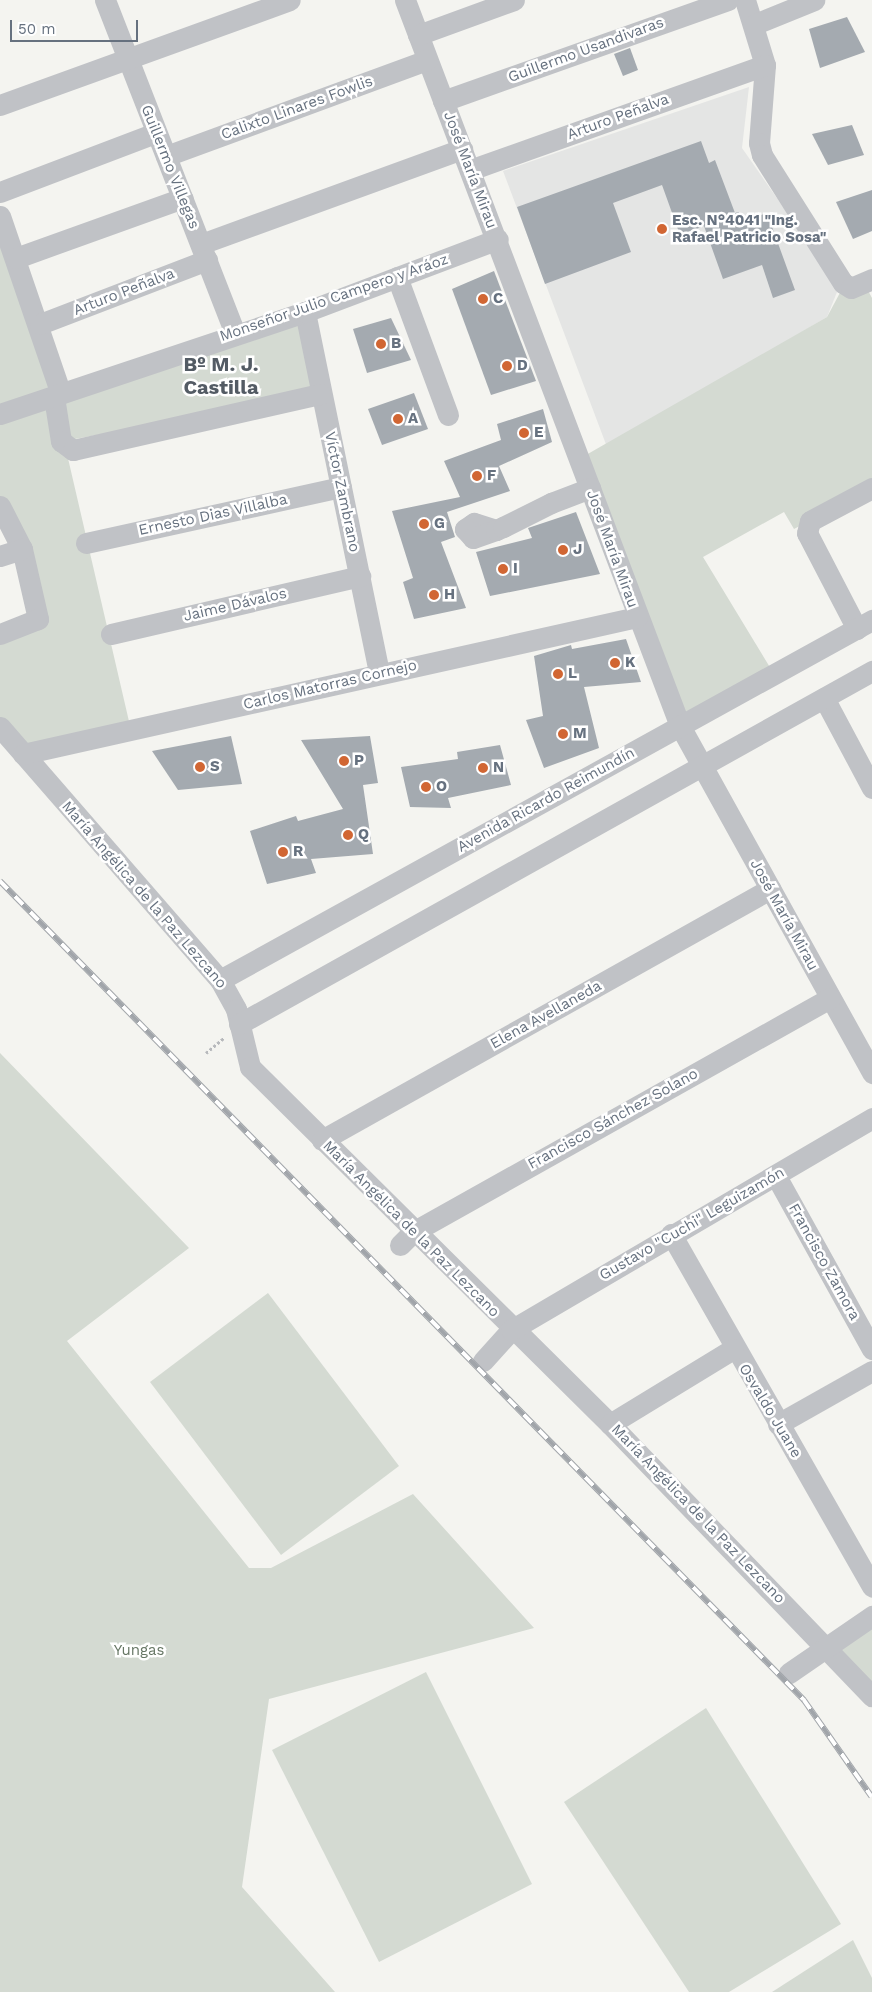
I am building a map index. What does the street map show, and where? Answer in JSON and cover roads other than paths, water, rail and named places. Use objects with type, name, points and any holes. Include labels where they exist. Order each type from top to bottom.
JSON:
[{"type":"street","name":"Guillermo Villegas","points":[[105,0],[126,59],[235,333]]},
{"type":"street","points":[[0,105],[290,0]]},
{"type":"street","name":"José María Mirau","points":[[405,0],[498,239],[637,616],[680,726],[700,766],[872,1073]]},
{"type":"street","points":[[418,35],[514,0]]},
{"type":"street","name":"Guillermo Usandivaras","points":[[443,101],[728,0]]},
{"type":"street","points":[[745,0],[755,24],[765,64],[759,143],[762,155],[843,283],[851,288],[869,286]]},
{"type":"street","points":[[755,24],[814,0]]},
{"type":"street","name":"Calixto Linares Fowlis","points":[[166,156],[427,60]]},
{"type":"street","name":"Arturo Peñalva","points":[[470,170],[765,64]]},
{"type":"street","points":[[0,192],[155,132]]},
{"type":"street","name":"Arturo Peñalva","points":[[40,324],[204,252],[462,149]]},
{"type":"street","points":[[16,258],[182,198]]},
{"type":"street","points":[[0,216],[40,324],[57,396],[61,441],[73,450],[320,394]]},
{"type":"street","name":"Monseñor Julio Campero y Aráoz","points":[[0,414],[57,396],[235,333],[305,312],[498,239]]},
{"type":"street","points":[[398,277],[448,415]]},
{"type":"street","name":"Víctor Zambrano","points":[[305,312],[320,394],[379,673]]},
{"type":"street","name":"Ernesto Dias Villalba","points":[[86,543],[341,487]]},
{"type":"street","points":[[496,530],[590,488]]},
{"type":"street","points":[[865,624],[808,533],[810,521],[872,488]]},
{"type":"street","points":[[0,506],[22,549],[38,619],[0,634]]},
{"type":"street","points":[[0,556],[22,549]]},
{"type":"street","name":"Jaime Dávalos","points":[[111,634],[360,576]]},
{"type":"street","name":"Carlos Matorras Cornejo","points":[[22,754],[637,616]]},
{"type":"street","name":"Avenida Ricardo Reimundín","points":[[220,980],[865,624]]},
{"type":"street","points":[[239,1024],[872,671]]},
{"type":"street","points":[[824,698],[872,788]]},
{"type":"street","name":"María Angélica de la Paz Lezcano","points":[[0,727],[220,980],[239,1024],[250,1066],[322,1140],[406,1238],[511,1330],[610,1424],[826,1646],[872,1696]]},
{"type":"street","name":"Elena Avellaneda","points":[[322,1140],[770,889]]},
{"type":"street","name":"Francisco Sánchez Solano","points":[[406,1238],[830,998]]},
{"type":"street","name":"Gustavo \"Cuchi\" Leguizamón","points":[[483,1362],[511,1330],[671,1234],[776,1176],[872,1118]]},
{"type":"street","name":"Francisco Zamora","points":[[776,1176],[872,1349]]},
{"type":"street","name":"Osvaldo Juane","points":[[671,1234],[733,1349],[872,1586]]},
{"type":"street","points":[[610,1424],[733,1349]]},
{"type":"street","points":[[778,1424],[872,1371]]},
{"type":"street","points":[[788,1673],[872,1616]]},
{"type":"railway","points":[[0,881],[804,1700],[872,1797]]},
{"type":"place","name":"Esc. N°4041 \"Ing. Rafael Patricio Sosa\"","points":[[662,229]]},
{"type":"place","name":"C","points":[[483,299]]},
{"type":"place","name":"B","points":[[381,344]]},
{"type":"place","name":"D","points":[[507,366]]},
{"type":"place","name":"A","points":[[398,419]]},
{"type":"place","name":"E","points":[[524,433]]},
{"type":"place","name":"F","points":[[477,476]]},
{"type":"place","name":"G","points":[[424,524]]},
{"type":"place","name":"J","points":[[563,550]]},
{"type":"place","name":"I","points":[[503,569]]},
{"type":"place","name":"H","points":[[434,595]]},
{"type":"place","name":"K","points":[[615,663]]},
{"type":"place","name":"L","points":[[558,674]]},
{"type":"place","name":"M","points":[[563,734]]},
{"type":"place","name":"P","points":[[344,761]]},
{"type":"place","name":"S","points":[[200,767]]},
{"type":"place","name":"N","points":[[483,768]]},
{"type":"place","name":"O","points":[[426,787]]},
{"type":"place","name":"Q","points":[[348,835]]},
{"type":"place","name":"R","points":[[283,852]]},
{"type":"district","name":"Bº M. J. Castilla","points":[[221,376]]},
{"type":"park label","name":"Yungas","points":[[139,1651]]}]
